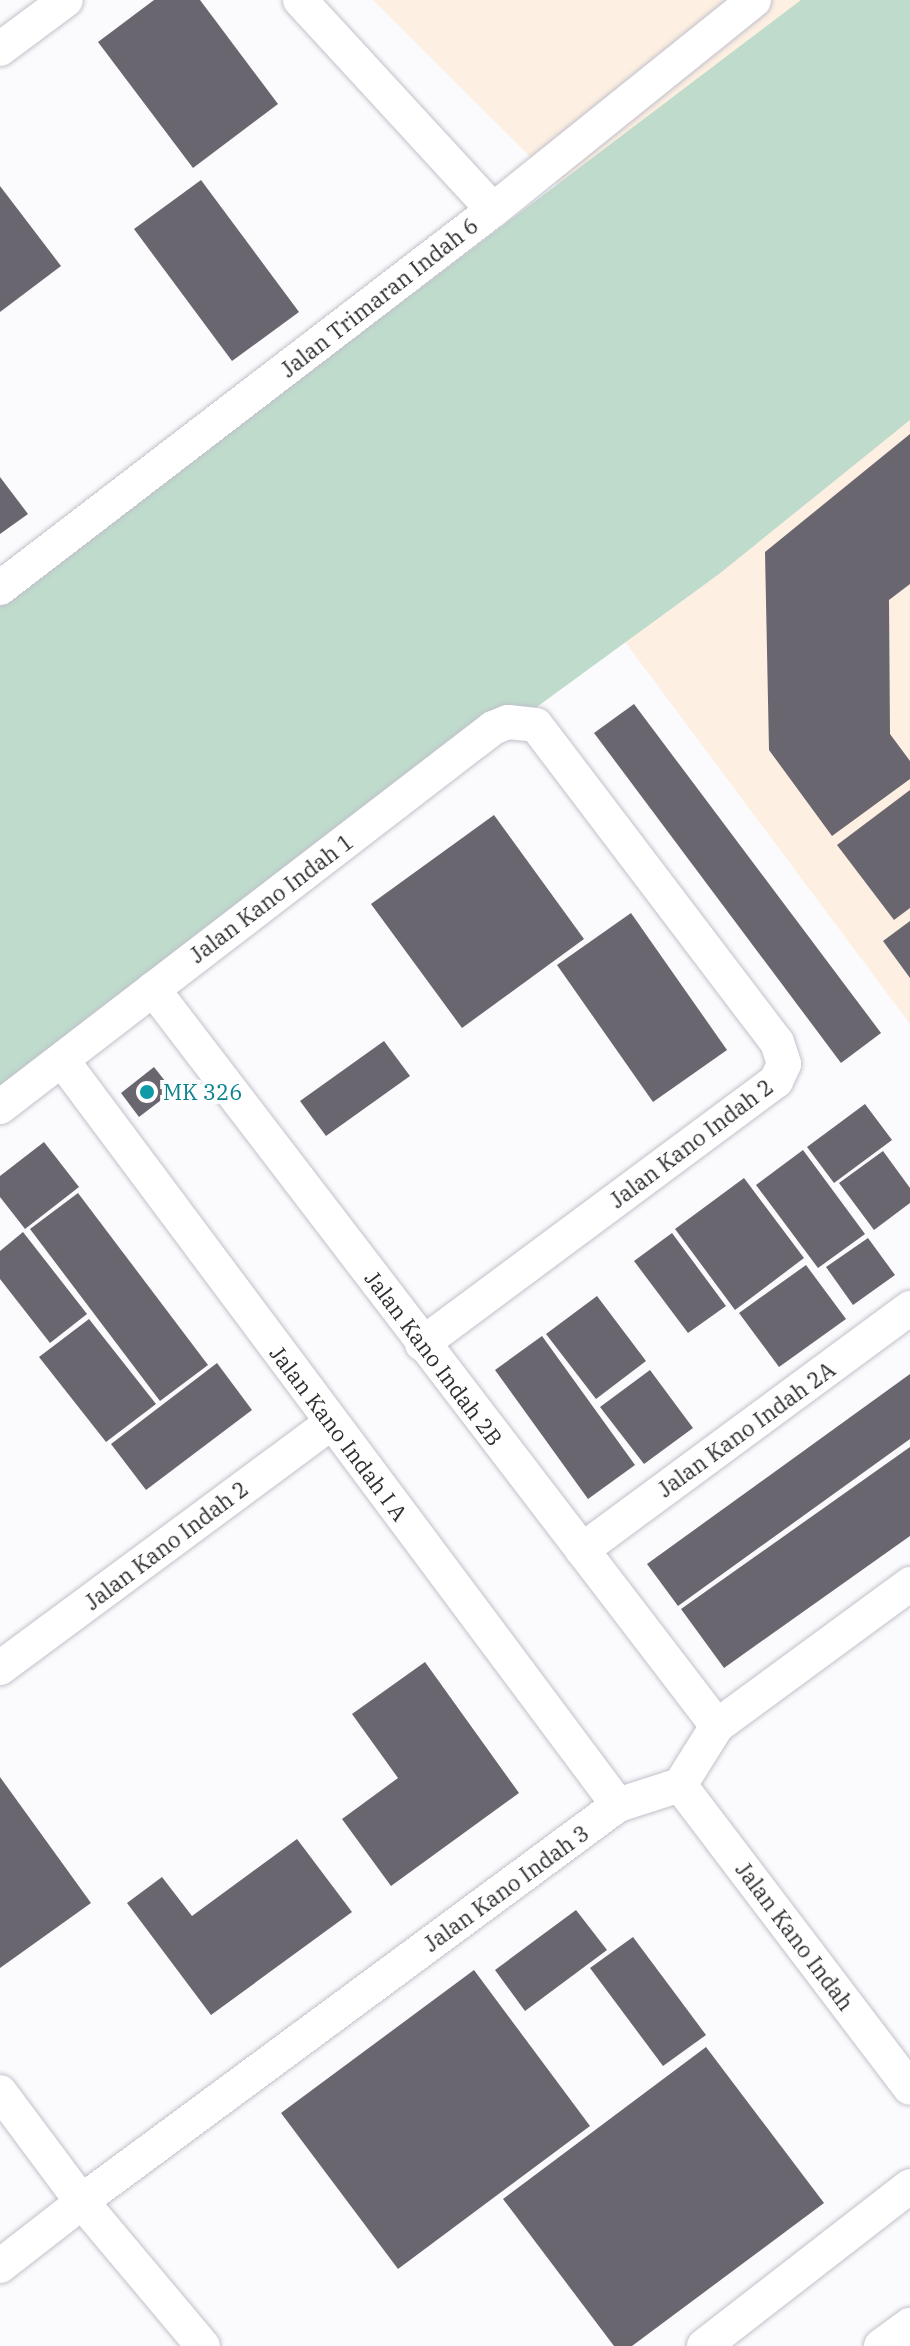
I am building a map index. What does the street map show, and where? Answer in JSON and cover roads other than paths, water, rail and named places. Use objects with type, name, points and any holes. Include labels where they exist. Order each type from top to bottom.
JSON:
[{"type":"street","points":[[0,49],[66,0]]},
{"type":"street","points":[[300,0],[493,210]]},
{"type":"street","name":"Jalan Trimaran Indah 6","points":[[0,588],[493,210],[754,0]]},
{"type":"street","name":"Jalan Kano Indah 1","points":[[0,1107],[493,728],[522,721],[550,737]]},
{"type":"street","name":"Jalan Kano Indah 2","points":[[422,1344],[776,1081],[784,1064],[777,1042],[550,737]]},
{"type":"street","name":"Jalan Kano Indah 2B","points":[[153,989],[717,1726]]},
{"type":"street","name":"Jalan Kano Indah I A","points":[[62,1060],[618,1805]]},
{"type":"street","name":"Jalan Kano Indah 2A","points":[[582,1550],[910,1308]]},
{"type":"street","name":"Jalan Kano Indah 2","points":[[0,1668],[331,1423]]},
{"type":"street","points":[[680,1785],[717,1726],[910,1584]]},
{"type":"street","name":"Jalan Kano Indah 3","points":[[0,2266],[81,2202],[618,1805],[680,1785]]},
{"type":"street","name":"Jalan Kano Indah","points":[[680,1785],[910,2088]]},
{"type":"street","points":[[0,2092],[82,2202],[203,2346]]},
{"type":"street","points":[[704,2346],[910,2186]]},
{"type":"street","points":[[881,2346],[910,2325]]},
{"type":"place","name":"MK 326","points":[[147,1092]]}]
